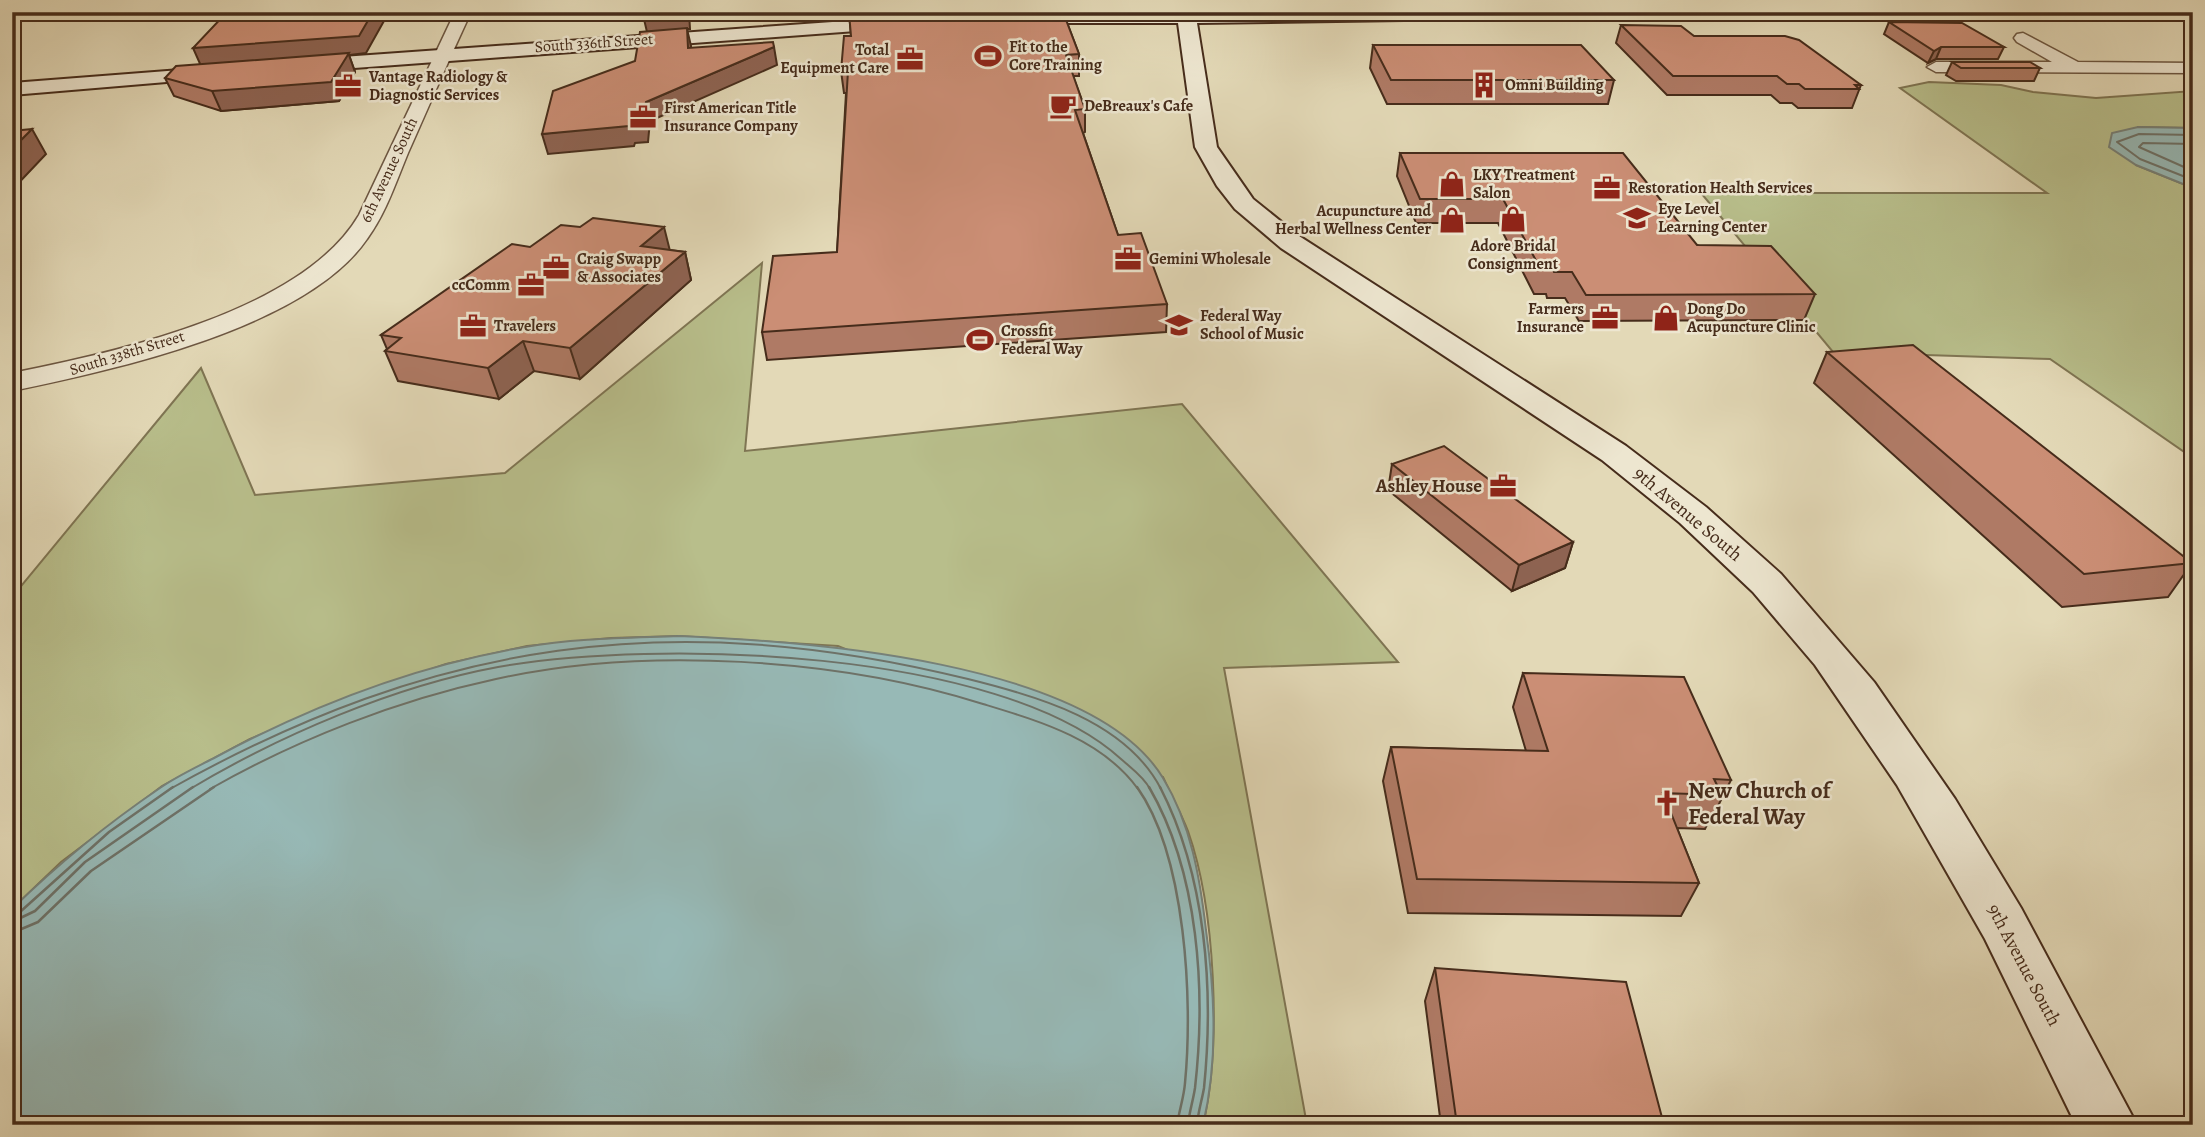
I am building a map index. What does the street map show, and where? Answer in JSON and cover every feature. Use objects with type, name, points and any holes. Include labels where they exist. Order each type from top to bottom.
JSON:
[{"type":"main road","name":"South 336th Street","points":[[277,62],[882,12]]},
{"type":"main road","points":[[991,19],[1186,14],[1422,18],[1464,13],[2193,15]]},
{"type":"main road","name":"9th Avenue South","points":[[1186,14],[1206,147],[1229,186],[1244,204],[1290,242],[1614,453],[1659,486],[1766,583],[1830,656],[1905,761],[1987,895],[2108,1125]]},
{"type":"main road","name":"South 336th Street","points":[[445,48],[918,22]]},
{"type":"main road","points":[[12,77],[236,65],[12,89]]},
{"type":"street","name":"6th Avenue South","points":[[240,315],[300,285],[350,246],[373,208],[463,12]]},
{"type":"street","points":[[2023,38],[2075,68]]},
{"type":"street","points":[[1936,67],[2193,68]]},
{"type":"street","name":"South 338th Street","points":[[12,382],[141,351],[240,315]]},
{"type":"green space","points":[[1929,82],[2001,85],[2033,92],[2096,98],[2193,91],[2193,128],[2138,127],[2136,165],[2193,188],[2193,458],[2050,359],[1833,352],[1701,193],[2047,193],[1900,88]]},
{"type":"green space","points":[[762,263],[745,451],[1182,404],[1398,662],[1224,668],[1307,1125],[1203,1125],[1209,1093],[1214,1017],[1210,937],[1197,862],[1188,831],[1163,777],[838,646],[679,636],[611,638],[527,646],[446,664],[348,698],[250,739],[162,786],[61,862],[12,909],[12,597],[201,368],[255,495],[505,473]]},
{"type":"water","points":[[2138,127],[2193,128],[2193,188],[2136,165],[2109,147],[2112,133]]},
{"type":"water","points":[[679,636],[797,644],[868,652],[941,665],[1011,683],[1075,707],[1127,738],[1163,778],[1173,796],[1181,814],[1197,871],[1209,954],[1214,1028],[1211,1077],[1203,1125],[12,1125],[12,909],[65,860],[121,816],[173,780],[252,738],[327,705],[405,676],[485,655],[544,644]]},
{"type":"building","points":[[227,12],[373,12],[359,36],[193,48]]},
{"type":"building","points":[[644,12],[678,12],[643,15]]},
{"type":"building","points":[[1063,12],[1079,54],[1066,55],[1085,109],[1075,110],[1118,235],[1141,233],[1167,304],[762,332],[773,256],[837,252],[848,71],[841,71],[844,36],[851,36],[849,13]]},
{"type":"building","points":[[1889,22],[1962,23],[2004,47],[1941,47],[1934,51]]},
{"type":"building","points":[[1621,25],[1681,26],[1694,36],[1785,36],[1799,40],[1861,85],[1855,85],[1859,89],[1805,89],[1799,84],[1787,84],[1777,76],[1673,76]]},
{"type":"building","points":[[687,28],[688,48],[773,42],[774,47],[646,102],[643,122],[630,123],[629,126],[542,134],[553,91],[635,61],[640,32]]},
{"type":"building","points":[[1373,45],[1581,45],[1614,80],[1391,80]]},
{"type":"building","points":[[349,53],[331,82],[212,91],[165,78],[176,66]]},
{"type":"building","points":[[1952,62],[2030,62],[2040,68],[1961,68]]},
{"type":"building","points":[[32,129],[12,149],[12,131]]},
{"type":"building","points":[[1400,153],[1623,153],[1697,245],[1771,246],[1815,294],[1586,295],[1572,272],[1554,272],[1552,268],[1540,268],[1503,199],[1420,199]]},
{"type":"building","points":[[593,218],[664,227],[641,246],[685,252],[570,348],[523,341],[488,368],[385,351],[401,338],[381,335],[512,244],[530,247],[561,225],[580,227]]},
{"type":"building","points":[[1913,345],[2192,563],[2084,574],[1827,352]]},
{"type":"building","points":[[1444,446],[1573,542],[1519,565],[1392,464]]},
{"type":"building","points":[[1523,673],[1684,677],[1731,780],[1714,779],[1722,795],[1663,793],[1699,883],[1417,879],[1391,747],[1548,751]]},
{"type":"building","points":[[1435,968],[1626,982],[1664,1125],[1457,1125]]},
{"type":"place","name":"Fit to the Core Training","points":[[988,56]]},
{"type":"place","name":"Total Equipment Care","points":[[910,59]]},
{"type":"place","name":"Omni Building","points":[[1484,85]]},
{"type":"place","name":"Vantage Radiology & Diagnostic Services","points":[[348,86]]},
{"type":"place","name":"DeBreaux's Cafe","points":[[1063,106]]},
{"type":"place","name":"First American Title Insurance Company","points":[[643,117]]},
{"type":"place","name":"LKY Treatment Salon","points":[[1452,184]]},
{"type":"place","name":"Restoration Health Services","points":[[1607,188]]},
{"type":"place","name":"Eye Level Learning Center","points":[[1637,218]]},
{"type":"place","name":"Adore Bridal Consignment","points":[[1513,219]]},
{"type":"place","name":"Acupuncture and Herbal Wellness Center","points":[[1452,220]]},
{"type":"place","name":"Gemini Wholesale","points":[[1128,259]]},
{"type":"place","name":"Craig Swapp & Associates","points":[[556,268]]},
{"type":"place","name":"ccComm","points":[[531,285]]},
{"type":"place","name":"Farmers Insurance","points":[[1605,318]]},
{"type":"place","name":"Dong Do Acupuncture Clinic","points":[[1666,318]]},
{"type":"place","name":"Federal Way School of Music","points":[[1179,325]]},
{"type":"place","name":"Travelers","points":[[473,326]]},
{"type":"place","name":"Crossfit Federal Way","points":[[980,340]]},
{"type":"place","name":"Ashley House","points":[[1503,486]]},
{"type":"place","name":"New Church of Federal Way","points":[[1667,803]]}]
